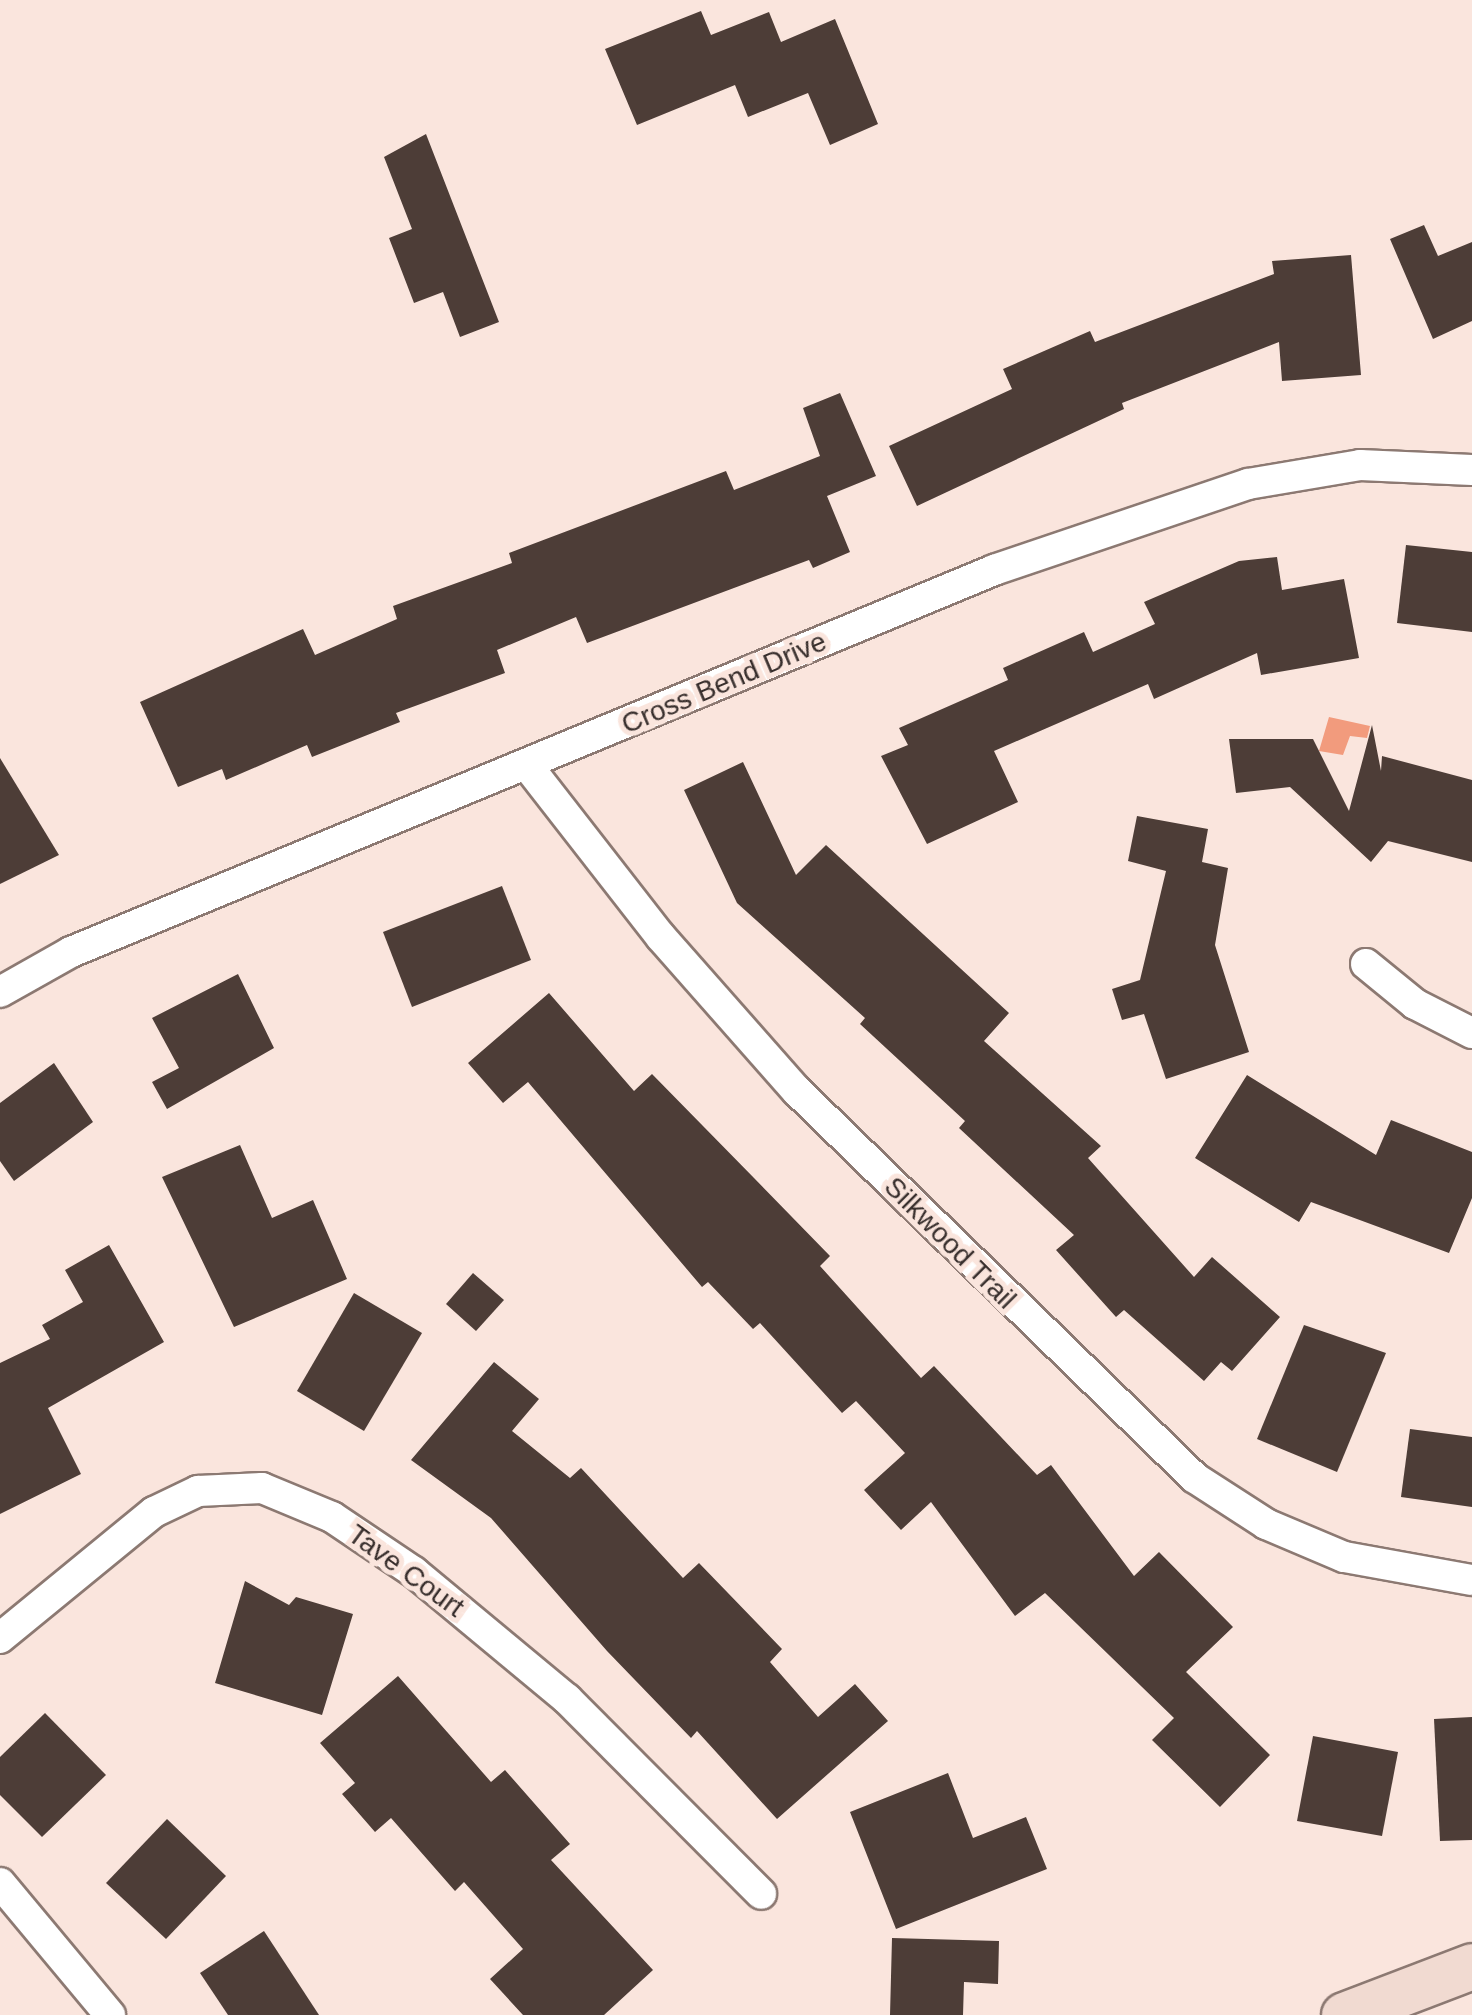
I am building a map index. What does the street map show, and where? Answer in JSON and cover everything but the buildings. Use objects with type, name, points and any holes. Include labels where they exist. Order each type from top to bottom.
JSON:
[{"type":"main road","points":[[1344,2015],[1472,1966]]},
{"type":"street","name":"Cross Bend Drive","points":[[0,992],[71,952],[994,570],[1248,484],[1360,465],[1472,470]]},
{"type":"street","name":"Silkwood Trail","points":[[526,765],[661,937],[798,1091],[1195,1478],[1266,1524],[1344,1557],[1472,1580]]},
{"type":"street","points":[[1366,964],[1414,1004],[1472,1034]]},
{"type":"street","name":"Tave Court","points":[[0,1638],[154,1512],[198,1491],[262,1488],[332,1518],[414,1572],[567,1700],[761,1894]]},
{"type":"street","points":[[0,1883],[110,2015]]},
{"type":"shaded area","points":[[1329,717],[1370,726],[1367,738],[1350,736],[1343,755],[1319,751]]}]
